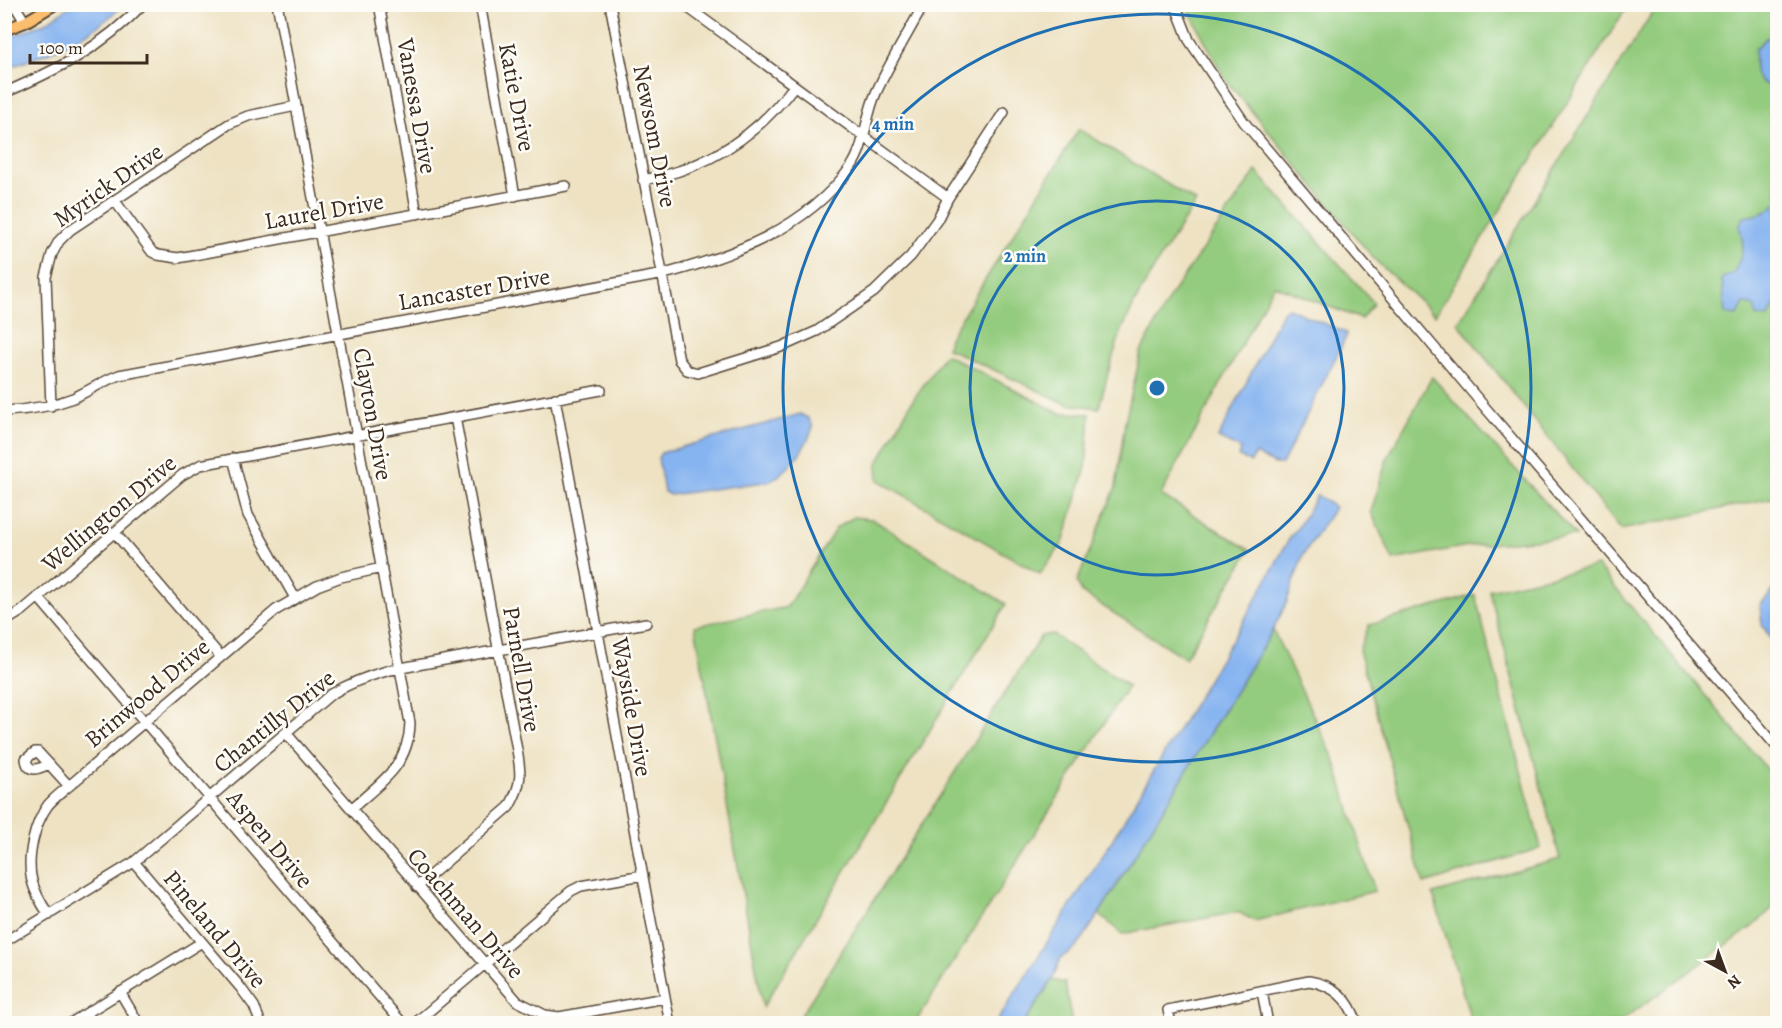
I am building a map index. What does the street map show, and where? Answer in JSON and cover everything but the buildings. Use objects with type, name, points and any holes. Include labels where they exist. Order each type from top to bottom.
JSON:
[{"type":"main road","points":[[4,30],[25,22],[55,4]]},
{"type":"street","points":[[14,4],[25,22]]},
{"type":"street","points":[[4,93],[76,59],[121,26],[143,4]]},
{"type":"street","name":"Clayton Drive","points":[[280,4],[278,8],[410,723],[406,750],[397,766],[351,809]]},
{"type":"street","name":"Vanessa Drive","points":[[379,4],[417,214]]},
{"type":"street","name":"Katie Drive","points":[[480,4],[516,196]]},
{"type":"street","name":"Newsom Drive","points":[[610,4],[679,360],[687,370],[698,373],[781,347],[817,331],[874,292],[911,256],[937,220],[948,198]]},
{"type":"street","points":[[683,4],[948,198],[1004,112]]},
{"type":"street","name":"Lancaster Drive","points":[[4,411],[34,410],[51,406],[119,375],[664,274],[709,262],[753,245],[800,216],[830,191],[852,165],[865,136],[875,94],[924,4]]},
{"type":"street","points":[[1174,4],[1189,40],[1244,122],[1477,398],[1778,748]]},
{"type":"street","points":[[643,180],[683,171],[732,146],[762,123],[794,86]]},
{"type":"street","name":"Myrick Drive","points":[[51,406],[45,277],[59,241],[70,231],[229,124],[248,116],[296,106]]},
{"type":"street","name":"Laurel Drive","points":[[115,201],[146,246],[158,255],[169,258],[566,186]]},
{"type":"street","name":"Wellington Drive","points":[[4,622],[38,597],[182,475],[200,465],[601,390]]},
{"type":"street","name":"Wayside Drive","points":[[555,399],[670,1023]]},
{"type":"street","name":"Parnell Drive","points":[[417,887],[509,807],[518,791],[520,772],[455,417]]},
{"type":"street","points":[[233,458],[248,515],[295,598]]},
{"type":"street","points":[[114,532],[220,656]]},
{"type":"street","name":"Brinwood Drive","points":[[49,915],[39,901],[29,869],[30,854],[39,819],[48,805],[276,610],[317,586],[341,577],[382,568]]},
{"type":"street","name":"Aspen Drive","points":[[38,597],[403,1023]]},
{"type":"street","name":"Chantilly Drive","points":[[4,942],[134,862],[330,695],[362,678],[400,668],[646,623]]},
{"type":"street","name":"Coachman Drive","points":[[286,733],[517,1001],[545,1015],[567,1016],[665,998]]},
{"type":"street","points":[[49,764],[69,786]]},
{"type":"street","name":"Pineland Drive","points":[[134,862],[249,998],[261,1023]]},
{"type":"street","points":[[414,1023],[571,891],[582,886],[643,875]]},
{"type":"street","points":[[69,1023],[202,942]]},
{"type":"street","points":[[1171,1023],[1168,1010],[1309,981],[1322,983],[1336,990],[1349,1003],[1357,1023]]},
{"type":"street","points":[[1262,991],[1268,1023]]},
{"type":"street","points":[[120,992],[139,1023]]},
{"type":"green space","points":[[1186,5],[1628,5],[1435,315],[1375,260],[1225,79]]},
{"type":"green space","points":[[1657,5],[1777,5],[1777,497],[1621,530],[1458,323]]},
{"type":"green space","points":[[1079,129],[1196,202],[1131,311],[1116,348],[1099,408],[1067,404],[947,348],[949,338]]},
{"type":"green space","points":[[1256,171],[1374,303],[1361,319],[1274,285],[1161,495],[1250,550],[1185,658],[1082,593],[1077,582],[1116,487],[1125,422],[1141,352],[1171,295]]},
{"type":"green space","points":[[945,354],[1060,413],[1090,414],[1086,467],[1063,543],[1040,574],[878,480],[877,465],[911,403]]},
{"type":"green space","points":[[1432,377],[1576,536],[1468,546],[1393,560],[1371,512],[1387,459]]},
{"type":"green space","points":[[854,517],[872,519],[1006,604],[763,1007],[695,626],[787,607],[836,528]]},
{"type":"green space","points":[[1597,566],[1777,781],[1777,904],[1752,927],[1618,1023],[1472,1023],[1433,894],[1560,859],[1489,590]]},
{"type":"green space","points":[[1475,595],[1541,848],[1424,884],[1359,650],[1369,625]]},
{"type":"green space","points":[[1273,630],[1334,759],[1375,891],[1255,921],[1238,912],[1122,934],[1099,914]]},
{"type":"green space","points":[[1052,634],[1128,686],[915,1023],[796,1023],[1041,636]]},
{"type":"green space","points":[[1052,980],[1065,983],[1072,1023],[1024,1024]]},
{"type":"water","points":[[72,5],[123,5],[83,36],[5,69],[5,39],[45,23]]},
{"type":"water","points":[[1778,36],[1777,89],[1759,80],[1754,64],[1755,49],[1766,38]]},
{"type":"water","points":[[1777,201],[1777,308],[1774,306],[1768,318],[1756,316],[1754,306],[1744,303],[1737,316],[1725,314],[1722,278],[1733,274],[1741,256],[1743,246],[1739,226],[1744,217],[1768,211]]},
{"type":"water","points":[[1288,308],[1346,333],[1346,337],[1282,464],[1275,464],[1255,454],[1251,462],[1239,457],[1241,449],[1218,438],[1282,313]]},
{"type":"water","points":[[800,414],[808,418],[813,427],[810,435],[791,464],[771,481],[670,495],[664,492],[658,458],[661,453]]},
{"type":"water","points":[[1317,495],[1335,507],[1303,555],[1286,604],[1273,630],[1099,914],[1077,947],[1061,958],[1052,980],[1024,1023],[996,1023],[1111,842]]},
{"type":"water","points":[[1777,587],[1777,648],[1762,625],[1760,605]]}]
